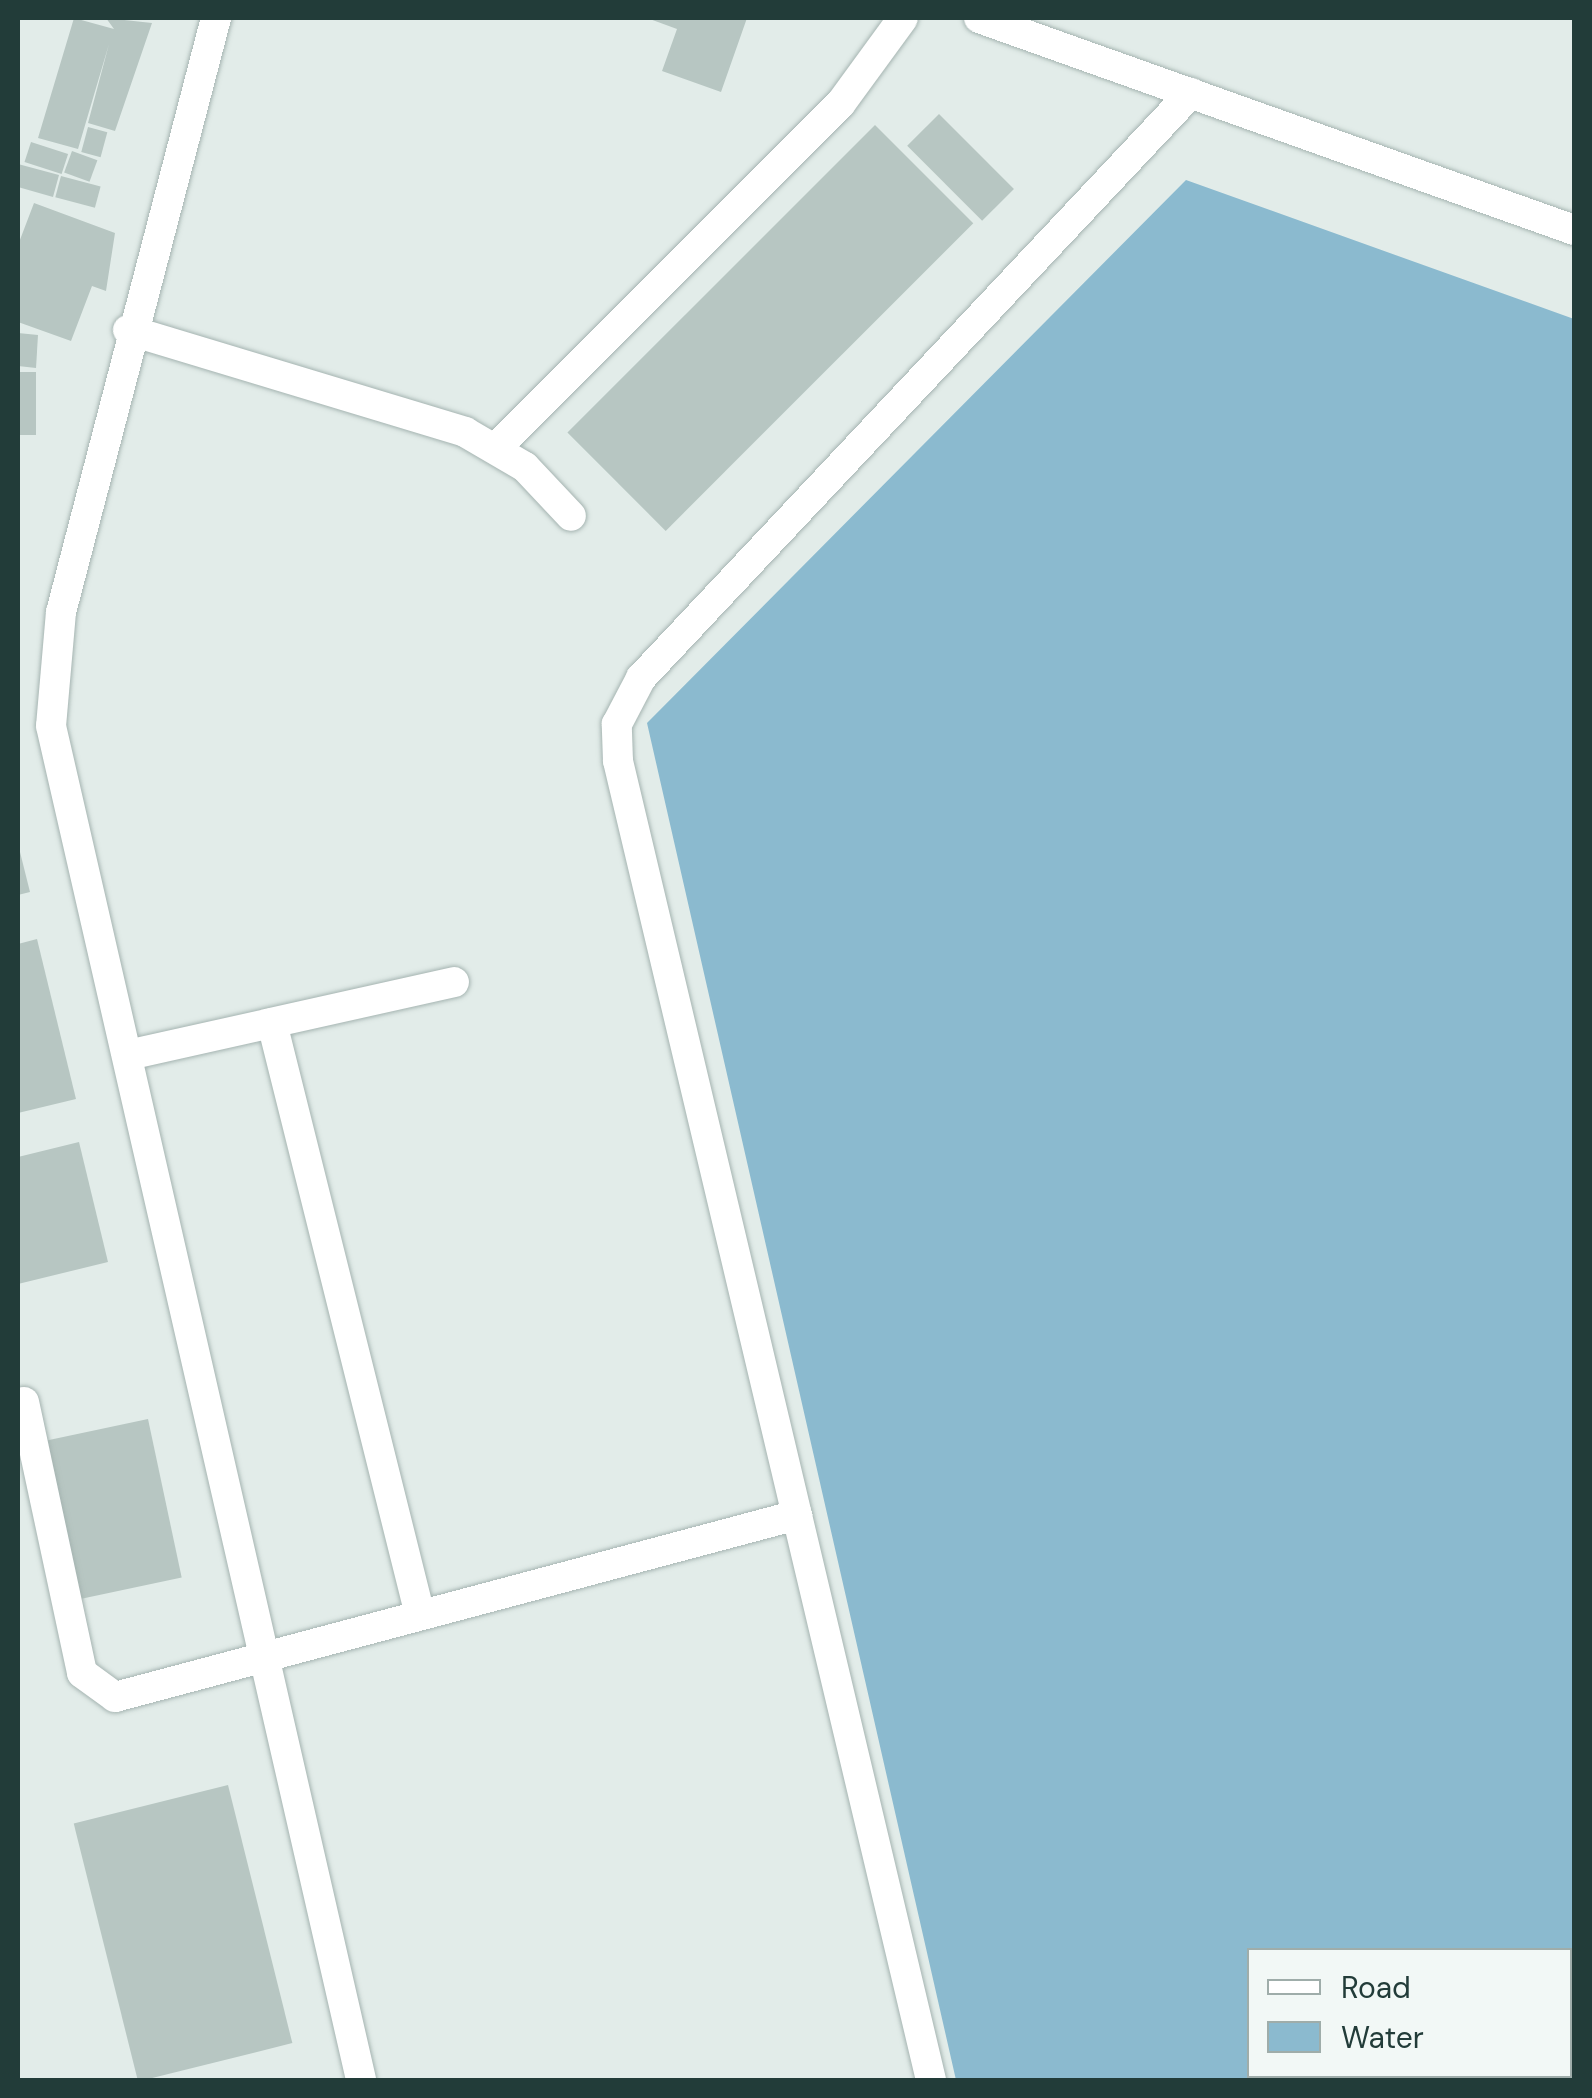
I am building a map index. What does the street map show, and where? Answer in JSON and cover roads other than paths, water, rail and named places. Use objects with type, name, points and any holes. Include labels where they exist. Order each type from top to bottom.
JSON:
[{"type":"lane","points":[[216,18],[128,330],[58,631],[51,726],[361,2080]]},
{"type":"lane","points":[[497,447],[854,90],[903,18]]},
{"type":"lane","points":[[978,18],[1574,230]]},
{"type":"lane","points":[[931,2080],[618,761],[617,724],[641,678],[1191,93]]},
{"type":"lane","points":[[128,330],[497,447],[571,516]]},
{"type":"lane","points":[[128,1055],[454,982]]},
{"type":"lane","points":[[272,1023],[420,1615]]},
{"type":"lane","points":[[24,1402],[91,1685],[128,1696],[797,1514]]},
{"type":"water","points":[[1186,180],[1574,319],[1574,2080],[956,2080],[647,723]]}]
